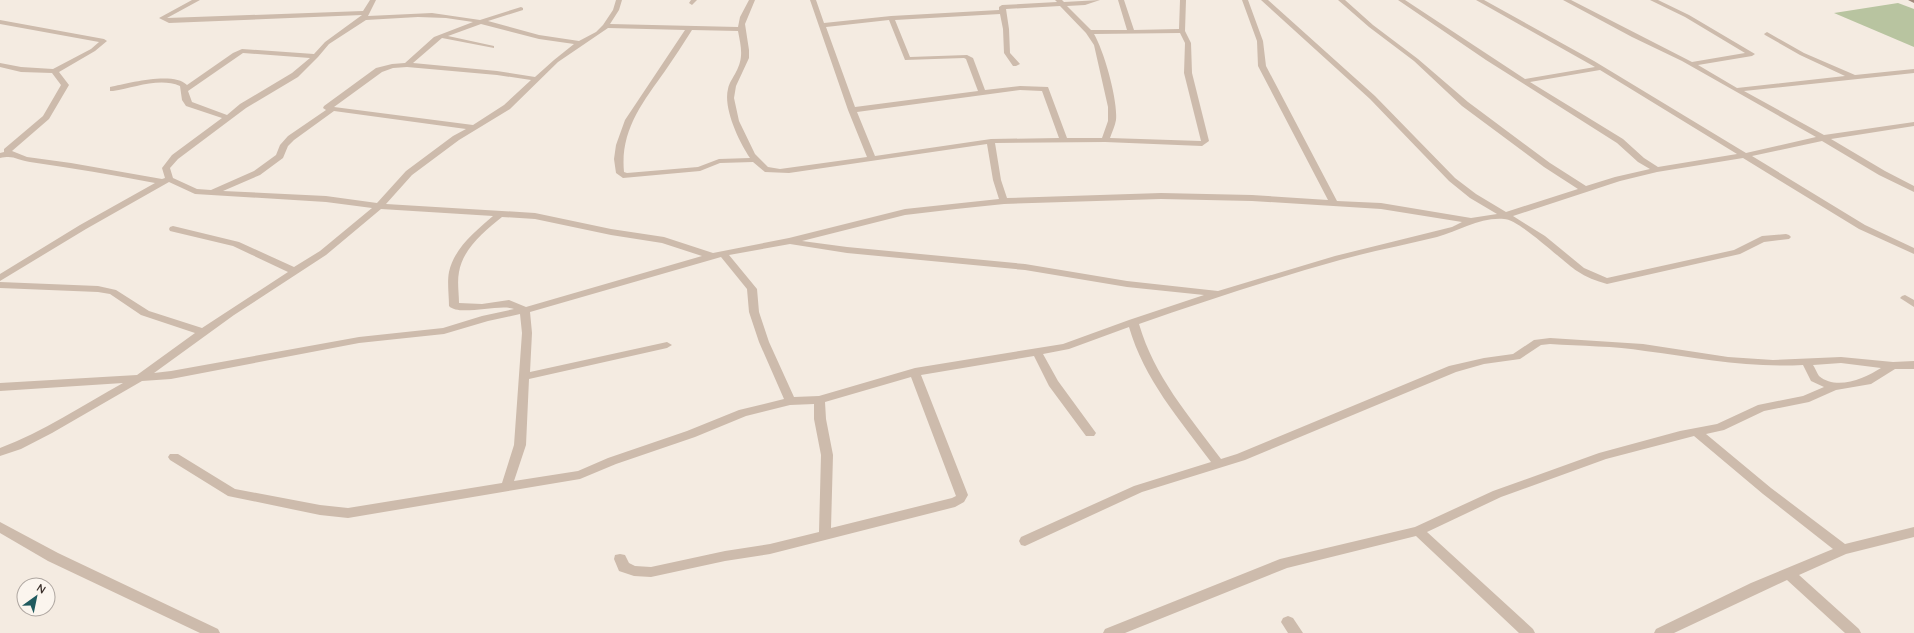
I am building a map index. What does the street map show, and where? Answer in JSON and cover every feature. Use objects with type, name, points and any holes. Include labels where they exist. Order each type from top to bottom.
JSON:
[{"type":"street","points":[[197,0],[162,18],[169,21],[364,16],[432,16],[462,18],[547,39],[580,43]]},
{"type":"street","points":[[166,180],[166,168],[170,162],[226,118],[296,75],[327,43],[364,16],[373,0]]},
{"type":"street","points":[[0,452],[17,446],[48,430],[140,378],[202,332],[323,253],[379,206],[409,173],[440,149],[507,107],[536,79],[580,43],[598,33],[606,26],[616,10],[619,0]]},
{"type":"street","points":[[752,0],[744,15],[741,28],[746,54],[737,80],[732,89],[731,101],[735,123],[754,160],[766,169],[790,171],[991,141],[1105,140],[1202,144],[1204,143],[1188,73],[1188,43],[1182,31],[1182,0]]},
{"type":"street","points":[[813,0],[852,110],[872,158]]},
{"type":"street","points":[[822,25],[1001,6],[1059,2],[1085,3],[1097,0]]},
{"type":"street","points":[[1121,0],[1131,32]]},
{"type":"street","points":[[1245,0],[1260,40],[1262,66],[1334,203]]},
{"type":"street","points":[[1264,0],[1334,64],[1363,88],[1398,126],[1462,189],[1503,216],[1519,222],[1543,238],[1574,265],[1599,279],[1607,281],[1737,252],[1762,239],[1786,237]]},
{"type":"street","points":[[1341,0],[1371,26],[1416,60],[1465,104],[1547,165],[1586,190]]},
{"type":"street","points":[[1401,0],[1488,59],[1620,141],[1641,160],[1657,170]]},
{"type":"street","points":[[1479,0],[1600,68],[1746,155],[1862,227],[1914,251]]},
{"type":"street","points":[[1566,0],[1634,36],[1692,64],[1882,173],[1914,189]]},
{"type":"street","points":[[1653,0],[1687,16],[1752,54],[1692,64]]},
{"type":"street","points":[[1059,2],[1088,32],[1097,45],[1112,107],[1112,121],[1105,140]]},
{"type":"street","points":[[1001,6],[1006,29],[1007,53],[1016,64]]},
{"type":"street","points":[[407,65],[432,40],[499,15],[520,9]]},
{"type":"street","points":[[891,18],[907,59],[965,56],[969,58],[983,94]]},
{"type":"street","points":[[0,22],[104,41],[93,50],[55,71],[22,70],[0,64]]},
{"type":"street","points":[[606,26],[741,28]]},
{"type":"street","points":[[690,28],[639,100],[620,143],[618,163],[620,173],[626,176],[700,169],[719,161],[754,160]]},
{"type":"street","points":[[1088,32],[1182,31]]},
{"type":"street","points":[[1767,34],[1806,56],[1853,77]]},
{"type":"street","points":[[441,36],[492,47]]},
{"type":"street","points":[[185,90],[235,54],[242,51],[316,56]]},
{"type":"street","points":[[474,128],[447,123],[331,110],[327,108],[379,70],[392,66],[407,65],[497,73],[536,79]]},
{"type":"street","points":[[1525,81],[1600,68]]},
{"type":"street","points":[[5,152],[40,123],[51,108],[65,85],[61,75],[55,71]]},
{"type":"street","points":[[1737,90],[1853,77],[1896,75],[1914,71]]},
{"type":"street","points":[[112,89],[168,80],[178,82],[183,85],[189,104],[226,118]]},
{"type":"street","points":[[852,110],[1020,88],[1039,88],[1045,89],[1064,141]]},
{"type":"street","points":[[212,193],[257,173],[280,156],[284,145],[291,138],[331,110]]},
{"type":"street","points":[[174,457],[232,494],[320,510],[348,513],[580,475],[612,461],[691,434],[744,413],[790,401],[819,400],[915,372],[1066,347],[1133,322],[1221,293],[1338,258],[1455,229],[1471,221],[1503,216],[1618,179],[1657,170],[1746,155],[1823,138],[1914,124]]},
{"type":"street","points":[[1900,126],[1914,133]]},
{"type":"street","points":[[991,141],[997,180],[1004,200]]},
{"type":"street","points":[[5,152],[26,159],[166,180],[195,190],[212,193],[326,199],[379,206],[535,216],[612,232],[664,240],[712,256]]},
{"type":"street","points":[[0,278],[83,227],[166,180]]},
{"type":"street","points":[[0,387],[171,375],[359,340],[444,331],[486,318],[525,310],[712,256],[724,255],[789,241],[906,212],[1004,200],[1096,199],[1161,196],[1252,198],[1381,206],[1471,221]]},
{"type":"street","points":[[500,214],[476,236],[460,256],[454,272],[454,306],[482,307],[509,303],[525,310]]},
{"type":"street","points":[[173,228],[236,244],[294,271]]},
{"type":"street","points":[[789,241],[847,250],[1025,267],[1182,291],[1221,293]]},
{"type":"street","points":[[724,255],[752,289],[754,312],[764,342],[790,401]]},
{"type":"street","points":[[0,284],[98,289],[113,292],[145,313],[202,332]]},
{"type":"street","points":[[1905,298],[1914,304]]},
{"type":"street","points":[[506,488],[520,445],[526,333],[525,310]]},
{"type":"street","points":[[1133,322],[1138,342],[1147,363],[1218,463]]},
{"type":"street","points":[[1025,541],[1138,489],[1241,457],[1453,370],[1516,356],[1538,342],[1550,341],[1643,347],[1728,360],[1773,363],[1841,360],[1893,366],[1914,365]]},
{"type":"street","points":[[523,377],[667,345]]},
{"type":"street","points":[[1037,352],[1053,383],[1090,433]]},
{"type":"street","points":[[1806,361],[1815,378],[1834,387]]},
{"type":"street","points":[[1110,633],[1286,563],[1418,531],[1497,494],[1603,456],[1680,435],[1697,433],[1720,427],[1739,417],[1762,408],[1805,399],[1834,387],[1867,381],[1893,366]]},
{"type":"street","points":[[620,559],[624,567],[634,571],[651,572],[725,556],[770,549],[955,502],[960,499],[962,495],[915,372]]},
{"type":"street","points":[[819,400],[820,419],[827,455],[825,535]]},
{"type":"street","points":[[1697,433],[1843,550]]},
{"type":"street","points":[[0,527],[53,557],[213,633]]},
{"type":"street","points":[[1418,531],[1528,633]]},
{"type":"street","points":[[1661,633],[1788,573],[1843,550],[1914,532]]},
{"type":"street","points":[[1788,573],[1854,633]]},
{"type":"green space","points":[[1898,3],[1914,9],[1914,47],[1834,13]]}]
